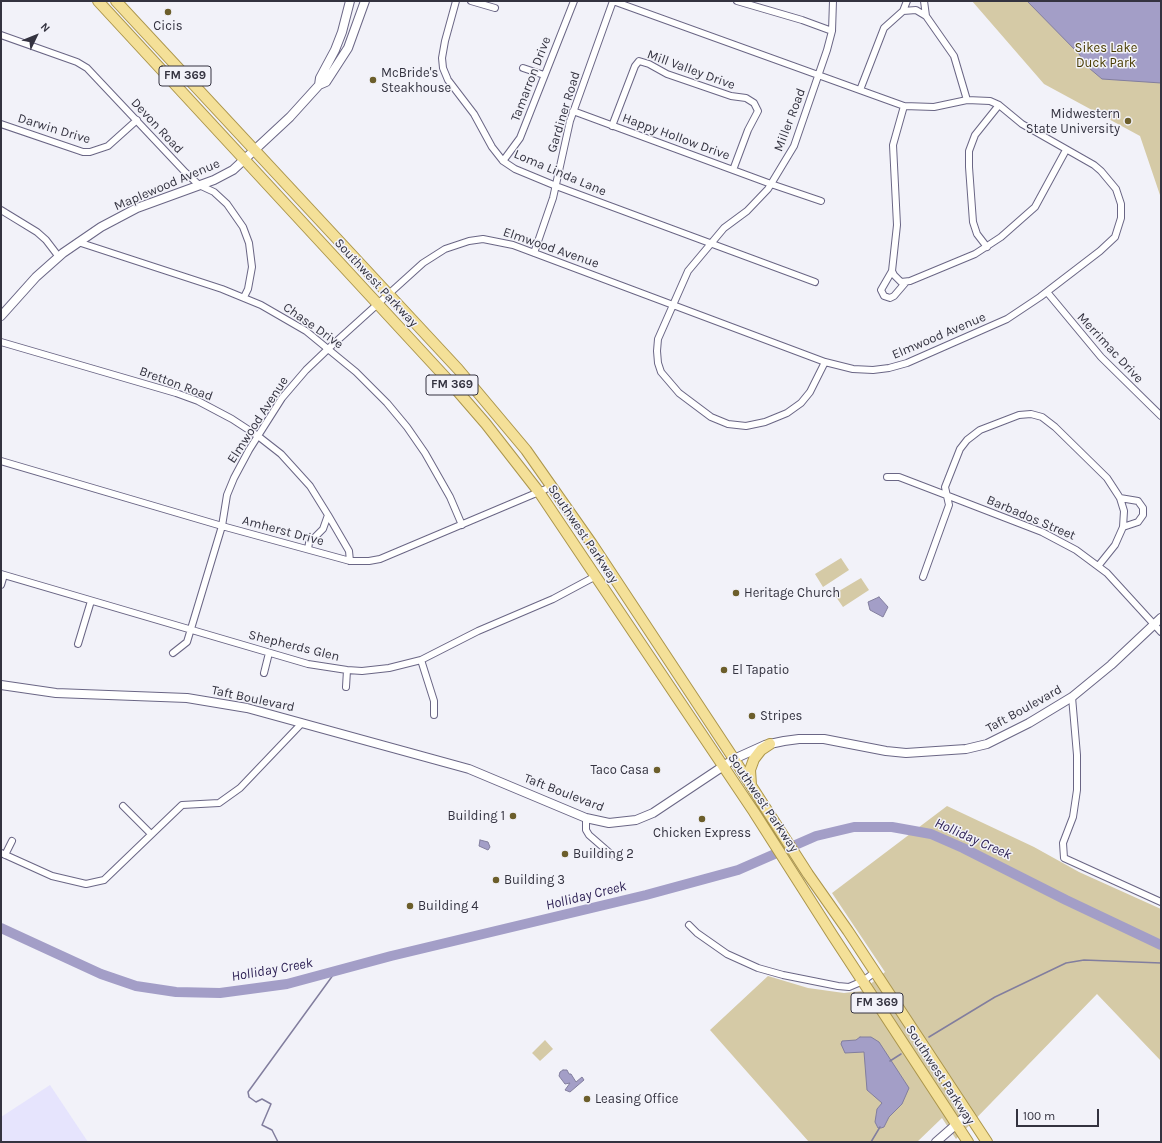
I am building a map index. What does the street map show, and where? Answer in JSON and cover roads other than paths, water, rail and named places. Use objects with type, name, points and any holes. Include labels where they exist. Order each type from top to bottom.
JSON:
[{"type":"main road","name":"Southwest Parkway","points":[[98,1],[447,379],[497,438],[539,492],[799,880],[968,1142]]},
{"type":"main road","name":"Southwest Parkway","points":[[116,1],[458,369],[508,428],[553,486],[734,759],[763,806],[987,1142]]},
{"type":"main road","points":[[120,25],[131,17]]},
{"type":"main road","points":[[497,438],[508,428]]},
{"type":"main road","points":[[665,681],[676,671]]},
{"type":"main road","points":[[751,787],[750,770],[754,759],[761,750],[770,744]]},
{"type":"street","name":"Maplewood Avenue","points":[[319,85],[320,78],[335,50],[342,32],[350,1]]},
{"type":"street","name":"Maplewood Avenue","points":[[1,316],[26,287],[59,257],[101,227],[137,208],[214,180],[233,170],[290,117],[319,85],[326,82],[340,63],[356,29],[365,1]]},
{"type":"street","name":"Loma Linda Lane","points":[[456,1],[445,41],[443,68],[448,80],[474,114],[492,147],[503,161],[516,169],[556,186],[815,282]]},
{"type":"street","points":[[471,1],[495,8]]},
{"type":"street","name":"Tamarron Drive","points":[[503,161],[520,138],[574,1]]},
{"type":"street","points":[[613,1],[904,106],[934,107],[978,99],[999,105],[975,135],[970,151],[969,167],[973,222],[977,234],[987,247]]},
{"type":"street","name":"Gardiner Road","points":[[534,253],[549,213],[556,186],[563,147],[573,111],[613,1]]},
{"type":"street","points":[[737,1],[751,3],[832,31]]},
{"type":"street","name":"Miller Road","points":[[825,362],[810,392],[801,403],[787,413],[754,425],[728,424],[711,417],[690,403],[671,386],[661,372],[658,363],[658,339],[688,271],[724,228],[760,199],[794,146],[819,75],[832,31],[833,1]]},
{"type":"street","points":[[860,90],[880,34],[888,23],[903,11],[907,1]]},
{"type":"street","points":[[924,1],[926,16]]},
{"type":"street","points":[[903,11],[916,10],[926,16],[954,56],[967,100]]},
{"type":"street","name":"Devon Road","points":[[1,35],[77,62],[94,74],[199,185],[214,192],[227,204],[243,227],[249,243],[252,267],[249,284],[244,297]]},
{"type":"street","name":"Mill Valley Drive","points":[[612,126],[635,66],[639,61],[649,64],[667,74],[731,96],[746,98],[754,103],[758,111],[748,130],[733,170]]},
{"type":"street","points":[[523,68],[544,75]]},
{"type":"street","name":"Elmwood Avenue","points":[[173,653],[187,642],[222,526],[227,495],[234,478],[282,398],[306,370],[423,263],[445,249],[459,243],[475,240],[497,240],[673,303],[825,362],[863,370],[899,366],[1007,319],[1047,292],[1110,243],[1115,237],[1121,218],[1121,204],[1112,183],[1094,165],[1022,124],[999,105]]},
{"type":"street","points":[[904,106],[893,145],[897,225],[892,271],[881,290],[884,296],[890,298],[894,296],[906,282],[975,254],[987,247],[1025,217],[1035,207],[1066,150]]},
{"type":"street","name":"Happy Hollow Drive","points":[[573,111],[821,201]]},
{"type":"street","name":"Darwin Drive","points":[[1,124],[83,152],[90,152],[108,146],[137,120]]},
{"type":"street","points":[[1,210],[37,232],[46,240],[59,257]]},
{"type":"street","name":"Chase Drive","points":[[78,242],[244,297],[291,321],[329,348],[387,403],[407,427],[425,453],[450,497],[462,525]]},
{"type":"street","points":[[892,271],[897,280],[906,282]]},
{"type":"street","name":"Merrimac Drive","points":[[1047,292],[1100,357],[1161,416]]},
{"type":"street","name":"Bretton Road","points":[[1,342],[176,393],[198,401],[232,419],[258,436],[281,454],[310,486],[349,551],[350,561]]},
{"type":"street","points":[[923,577],[949,505],[946,495],[946,487],[960,449],[967,440],[980,430],[1019,415],[1031,414],[1042,417],[1055,427],[1114,486],[1120,498],[1124,511],[1123,527],[1115,545],[1099,565]]},
{"type":"street","name":"Amherst Drive","points":[[1,461],[222,526],[350,561],[369,561],[380,559],[553,486]]},
{"type":"street","name":"Barbados Street","points":[[887,477],[899,477],[1042,532],[1076,550],[1099,565],[1161,632]]},
{"type":"street","points":[[1120,498],[1138,501],[1143,508],[1143,515],[1138,522],[1123,527]]},
{"type":"street","points":[[308,550],[309,543],[323,529],[328,515]]},
{"type":"street","points":[[1,585],[2,574]]},
{"type":"street","name":"Shepherds Glen","points":[[2,574],[270,653],[321,667],[347,670],[389,668],[421,660],[478,631],[552,599],[596,576]]},
{"type":"street","points":[[78,644],[91,601]]},
{"type":"street","name":"Taft Boulevard","points":[[1,685],[56,693],[193,699],[247,708],[469,769],[586,818],[609,823],[636,820],[653,813],[734,759],[752,750],[770,744],[799,738],[839,742],[886,751],[933,752],[966,749],[987,744],[1008,735],[1072,697],[1110,665],[1161,618]]},
{"type":"street","points":[[264,672],[270,653]]},
{"type":"street","points":[[421,660],[434,700],[434,715]]},
{"type":"street","points":[[346,687],[347,670]]},
{"type":"street","points":[[1072,697],[1077,755],[1078,790],[1073,817],[1063,843],[1064,858],[1161,902]]},
{"type":"street","points":[[12,841],[3,854],[52,876],[86,884],[104,880],[150,834],[182,805],[219,803],[240,788],[302,722]]},
{"type":"street","points":[[123,806],[150,834]]},
{"type":"street","points":[[586,818],[586,830],[589,835],[612,855]]},
{"type":"street","points":[[689,925],[697,933],[727,954],[758,968],[782,975],[849,987],[863,981],[875,972]]},
{"type":"street","points":[[936,1142],[968,1114]]},
{"type":"waterway","name":"Holliday Creek","points":[[1,928],[101,974],[136,986],[176,992],[220,993],[287,984],[391,956],[646,895],[738,870],[816,836],[854,827],[892,827],[931,834],[963,848],[1066,900],[1161,945]]},
{"type":"waterway","points":[[929,1037],[995,997],[1066,963],[1084,960],[1161,963]]},
{"type":"waterway","points":[[278,1142],[272,1130],[262,1125],[271,1104],[262,1099],[256,1102],[249,1097],[248,1092],[336,971]]},
{"type":"waterway","points":[[890,1061],[901,1054]]},
{"type":"waterway","points":[[871,1142],[880,1127]]},
{"type":"place","name":"Cicis","points":[[168,12]]},
{"type":"place","name":"McBride's Steakhouse","points":[[373,80]]},
{"type":"place","name":"Midwestern State University","points":[[1128,121]]},
{"type":"place","name":"Heritage Church","points":[[736,593]]},
{"type":"place","name":"El Tapatio","points":[[724,670]]},
{"type":"place","name":"Stripes","points":[[752,716]]},
{"type":"place","name":"Taco Casa","points":[[657,770]]},
{"type":"place","name":"Building 1","points":[[513,816]]},
{"type":"place","name":"Chicken Express","points":[[702,819]]},
{"type":"place","name":"Building 2","points":[[565,854]]},
{"type":"place","name":"Building 3","points":[[496,880]]},
{"type":"place","name":"Building 4","points":[[410,906]]},
{"type":"place","name":"Leasing Office","points":[[587,1099]]},
{"type":"park label","name":"Sikes Lake Duck Park","points":[[1106,56]]}]
